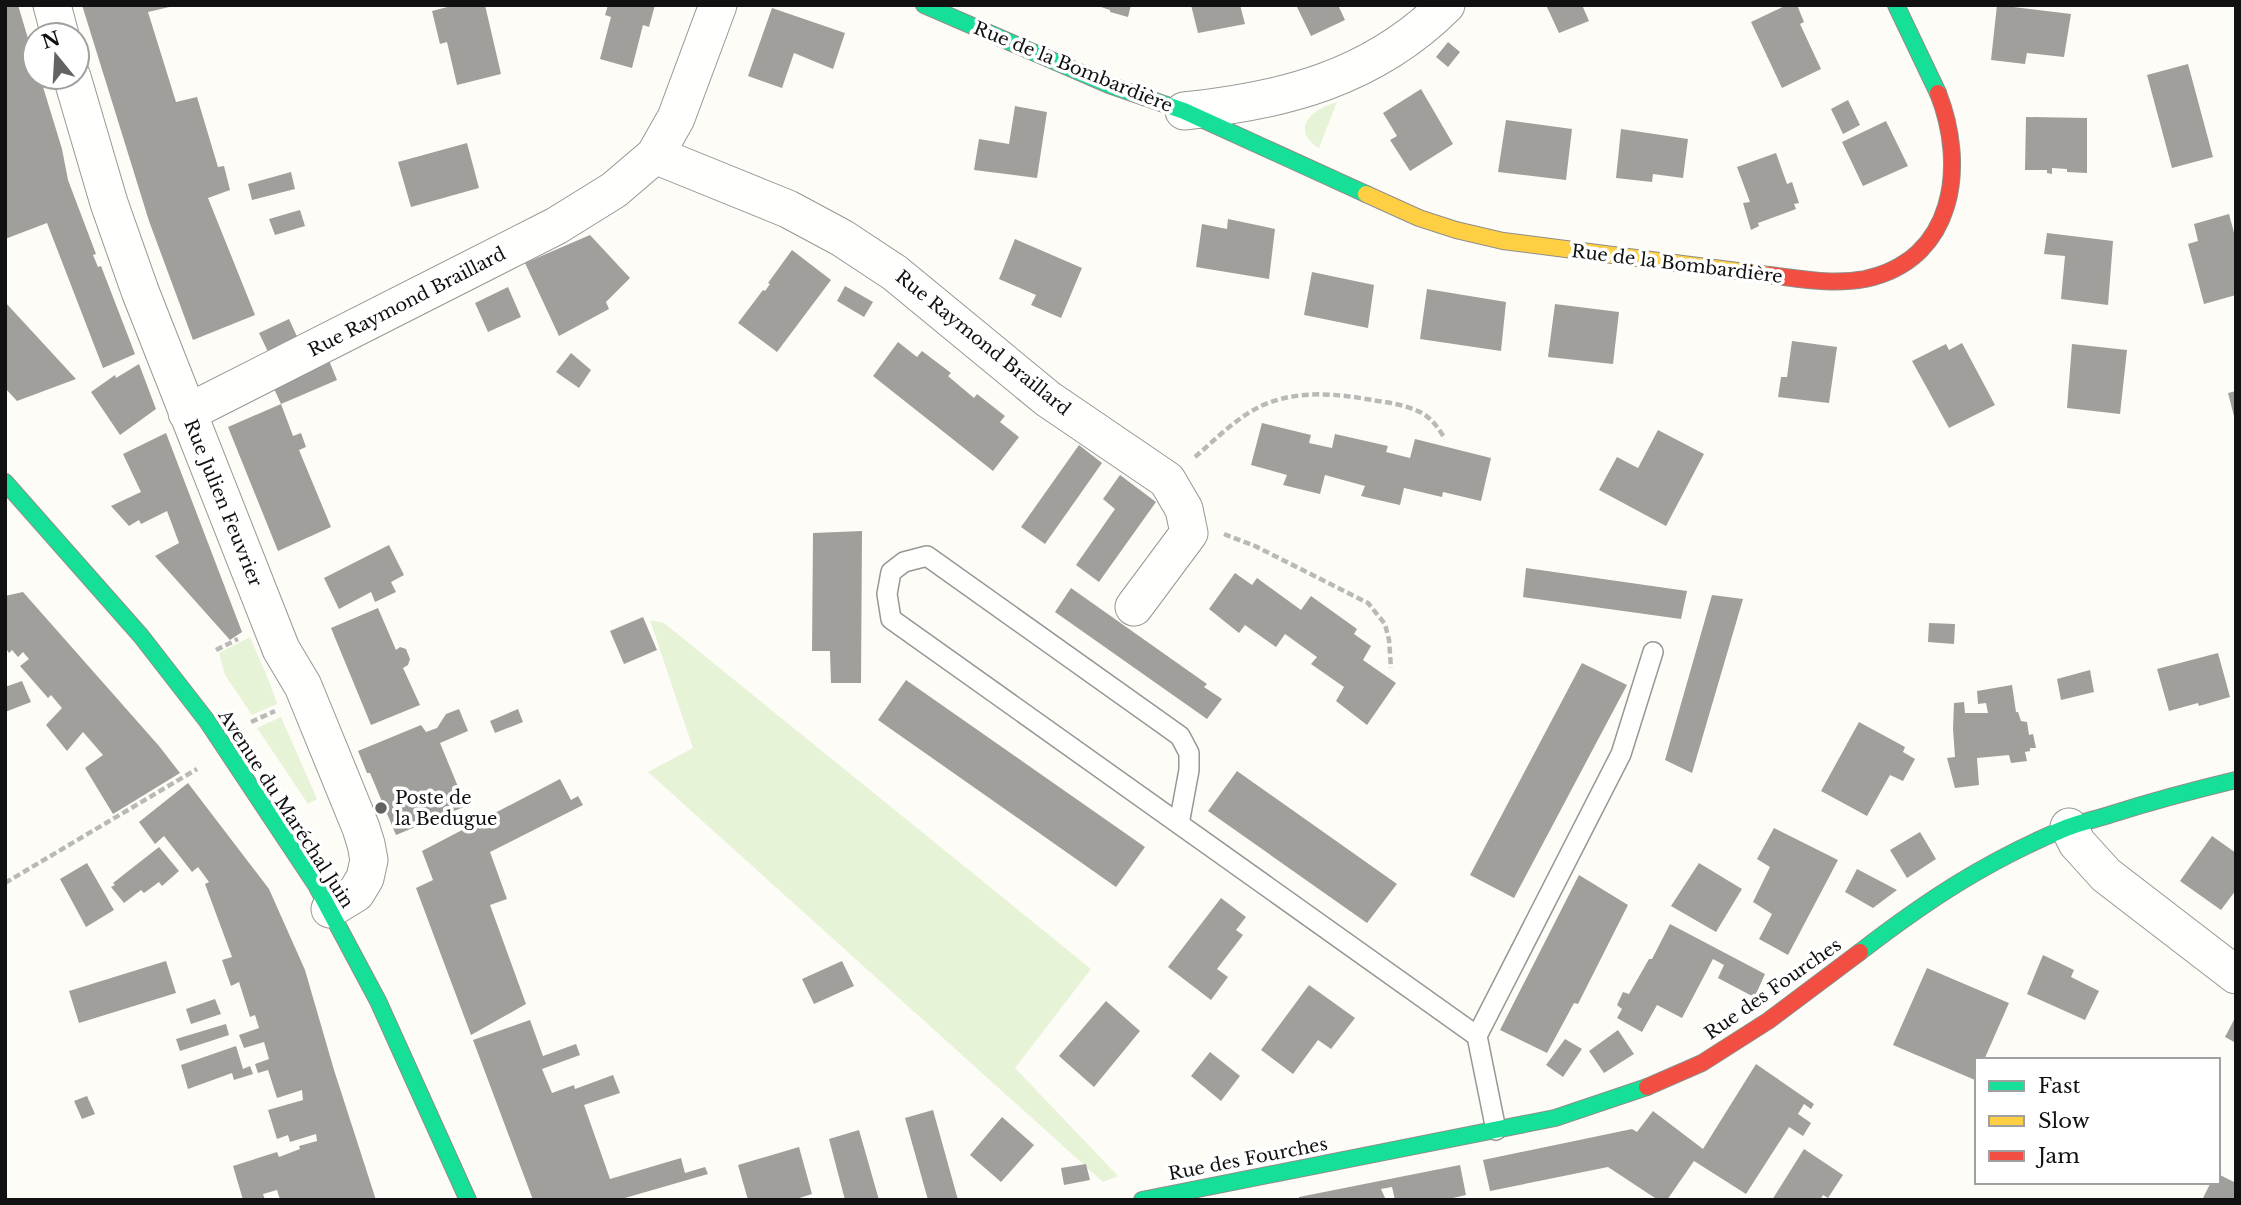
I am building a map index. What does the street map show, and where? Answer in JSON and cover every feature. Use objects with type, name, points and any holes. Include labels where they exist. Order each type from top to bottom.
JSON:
[{"type":"street","name":"Rue Raymond Braillard","points":[[187,413],[556,226],[614,190],[655,155],[676,118],[718,5]]},
{"type":"street","name":"Rue de la Bombardière","points":[[924,5],[1109,85],[1184,111],[1391,205],[1456,230],[1530,245],[1831,284],[1878,277],[1898,268],[1919,252],[1940,230],[1950,205],[1954,174],[1945,110],[1896,5]]},
{"type":"street","name":"Rue de la Bombardière","points":[[1184,111],[1239,105],[1300,91],[1331,79],[1378,58],[1399,45],[1446,5]]},
{"type":"street","name":"Rue Julien Feuvrier","points":[[76,91],[108,203],[187,413],[281,649],[303,686],[362,828],[369,860],[365,878],[356,892],[330,909]]},
{"type":"street","name":"Rue Raymond Braillard","points":[[655,155],[788,209],[842,237],[895,273],[1048,399],[1167,480],[1184,509],[1189,533]]},
{"type":"street","name":"Avenue du Maréchal Juin","points":[[5,482],[141,636],[206,721],[330,909],[391,1029],[468,1200]]},
{"type":"street","points":[[1134,607],[1189,533]]},
{"type":"street","name":"Rue des Fourches","points":[[1142,1200],[1555,1118],[1614,1100],[1702,1063],[1768,1021],[1912,912],[1951,886],[2014,851],[2070,827],[2164,798],[2236,780]]},
{"type":"street","points":[[2070,827],[2077,843],[2106,875],[2236,975]]},
{"type":"lane","points":[[1179,824],[1189,770],[1189,753],[1180,736],[927,556],[904,562],[891,572],[887,594],[891,619],[1179,824],[1477,1035]]},
{"type":"lane","points":[[1496,1130],[1477,1035],[1621,754],[1653,652]]},
{"type":"path","points":[[1167,480],[1244,416],[1276,400],[1297,395],[1341,394],[1421,412],[1438,427],[1445,439]]},
{"type":"path","points":[[1189,533],[1214,530],[1232,536],[1368,603],[1385,625],[1391,668]]},
{"type":"path","points":[[216,650],[240,638]]},
{"type":"path","points":[[251,722],[286,707]]},
{"type":"path","points":[[5,883],[226,751]]},
{"type":"green space","points":[[1337,102],[1319,148],[1306,134],[1307,120],[1319,109]]},
{"type":"green space","points":[[650,620],[664,623],[1091,969],[1015,1068],[1118,1176],[1103,1182],[648,772],[693,748]]},
{"type":"green space","points":[[250,637],[277,704],[252,715],[225,675],[219,653]]},
{"type":"green space","points":[[281,717],[317,799],[308,804],[257,728]]},
{"type":"building","points":[[5,5],[18,5],[23,21],[21,91],[44,91],[62,149],[68,180],[96,254],[93,255],[98,267],[101,266],[135,354],[103,368],[47,223],[5,239]]},
{"type":"building","points":[[82,5],[178,5],[148,12],[176,102],[197,97],[218,167],[224,166],[230,190],[208,198],[255,315],[193,340],[149,221],[91,34],[91,21],[87,21]]},
{"type":"building","points":[[455,5],[485,5],[501,74],[457,85],[447,42],[440,44],[432,11]]},
{"type":"building","points":[[608,5],[655,5],[649,27],[643,25],[632,68],[600,59],[611,17],[605,15]]},
{"type":"building","points":[[1095,5],[1131,5],[1128,17]]},
{"type":"building","points":[[1191,5],[1240,5],[1245,24],[1198,33]]},
{"type":"building","points":[[1296,5],[1338,5],[1345,20],[1311,36]]},
{"type":"building","points":[[1546,5],[1582,5],[1589,21],[1559,33]]},
{"type":"building","points":[[1787,5],[1797,5],[1804,22],[1800,24],[1821,69],[1782,88],[1751,22]]},
{"type":"building","points":[[1997,5],[2071,14],[2064,57],[2027,53],[2025,64],[1991,60]]},
{"type":"building","points":[[772,8],[845,33],[833,69],[794,53],[782,88],[748,76]]},
{"type":"building","points":[[1448,42],[1460,52],[1448,67],[1436,57]]},
{"type":"building","points":[[2188,64],[2213,157],[2172,168],[2147,75]]},
{"type":"building","points":[[1421,89],[1453,144],[1410,171],[1390,140],[1397,136],[1383,113]]},
{"type":"building","points":[[1848,100],[1860,125],[1843,134],[1831,109]]},
{"type":"building","points":[[1015,106],[1047,112],[1037,178],[974,170],[979,139],[1009,144]]},
{"type":"building","points":[[2026,117],[2087,118],[2087,173],[2052,168],[2052,174],[2047,173],[2047,170],[2025,170]]},
{"type":"building","points":[[1506,120],[1572,129],[1566,180],[1498,172]]},
{"type":"building","points":[[1886,121],[1908,166],[1863,186],[1842,142]]},
{"type":"building","points":[[1621,129],[1688,139],[1683,178],[1653,174],[1652,182],[1616,178]]},
{"type":"building","points":[[467,143],[479,188],[411,207],[398,162]]},
{"type":"building","points":[[1776,153],[1787,184],[1792,182],[1799,203],[1794,204],[1796,209],[1758,223],[1759,226],[1751,230],[1743,203],[1750,202],[1737,167]]},
{"type":"building","points":[[291,172],[295,189],[252,200],[248,184]]},
{"type":"building","points":[[300,210],[305,226],[275,235],[269,219]]},
{"type":"building","points":[[2229,214],[2236,240],[2236,295],[2204,304],[2188,244],[2198,241],[2194,224]]},
{"type":"building","points":[[1228,219],[1275,229],[1269,279],[1196,267],[1202,224],[1227,229]]},
{"type":"building","points":[[2047,233],[2113,241],[2108,305],[2061,299],[2065,256],[2044,254]]},
{"type":"building","points":[[590,235],[630,278],[606,302],[609,309],[559,336],[525,263]]},
{"type":"building","points":[[1015,239],[1082,268],[1061,318],[1031,305],[1036,295],[999,279]]},
{"type":"building","points":[[792,250],[831,280],[777,352],[738,323],[763,290],[765,291]]},
{"type":"building","points":[[1312,272],[1374,285],[1368,328],[1304,315]]},
{"type":"building","points":[[845,286],[873,302],[864,317],[837,301]]},
{"type":"building","points":[[508,287],[521,317],[488,332],[475,303]]},
{"type":"building","points":[[1427,289],[1506,302],[1501,351],[1420,339]]},
{"type":"building","points":[[5,302],[76,379],[17,401],[5,388]]},
{"type":"building","points":[[1555,304],[1619,312],[1613,364],[1548,357]]},
{"type":"building","points":[[289,319],[299,341],[270,356],[259,333]]},
{"type":"building","points":[[1792,341],[1837,347],[1829,403],[1778,397],[1781,377],[1787,377]]},
{"type":"building","points":[[898,342],[917,357],[922,351],[951,373],[948,376],[974,398],[977,394],[1005,416],[1000,422],[1019,437],[993,471],[873,376]]},
{"type":"building","points":[[1962,343],[1995,405],[1949,428],[1912,361],[1946,344],[1949,350]]},
{"type":"building","points":[[2072,344],[2127,350],[2120,414],[2067,408]]},
{"type":"building","points":[[571,353],[591,370],[579,388],[556,372]]},
{"type":"building","points":[[328,358],[337,380],[281,404],[271,382]]},
{"type":"building","points":[[139,364],[156,409],[120,435],[91,392],[115,375],[116,378]]},
{"type":"building","points":[[2236,391],[2236,420],[2235,420],[2228,393]]},
{"type":"building","points":[[281,404],[293,436],[301,433],[306,447],[299,450],[331,527],[278,551],[228,427]]},
{"type":"building","points":[[1262,423],[1311,435],[1309,443],[1332,448],[1335,434],[1388,446],[1386,452],[1410,458],[1415,439],[1491,458],[1481,501],[1443,492],[1442,497],[1404,488],[1400,505],[1361,496],[1365,486],[1325,475],[1320,494],[1283,485],[1287,475],[1251,465]]},
{"type":"building","points":[[1658,430],[1704,454],[1666,526],[1599,490],[1617,457],[1638,468]]},
{"type":"building","points":[[166,433],[242,632],[230,640],[155,556],[179,543],[167,511],[141,524],[139,520],[129,526],[111,506],[141,492],[123,454]]},
{"type":"building","points":[[1079,445],[1102,463],[1045,544],[1021,527]]},
{"type":"building","points":[[1120,475],[1156,502],[1099,582],[1076,565],[1115,509],[1103,499]]},
{"type":"building","points":[[862,531],[861,683],[831,683],[830,651],[812,651],[813,533]]},
{"type":"building","points":[[389,545],[404,575],[391,582],[396,592],[375,602],[371,592],[339,609],[324,578]]},
{"type":"building","points":[[1526,568],[1687,591],[1681,619],[1523,597]]},
{"type":"building","points":[[1235,573],[1252,585],[1257,578],[1301,610],[1311,596],[1357,629],[1354,634],[1371,646],[1363,660],[1396,683],[1367,725],[1336,701],[1344,687],[1311,664],[1317,657],[1285,634],[1276,647],[1245,625],[1239,633],[1209,609]]},
{"type":"building","points":[[1071,588],[1207,684],[1204,687],[1222,699],[1207,719],[1055,612]]},
{"type":"building","points":[[23,592],[180,773],[113,814],[85,768],[103,755],[83,732],[67,751],[46,725],[62,708],[51,695],[48,698],[20,666],[29,659],[23,652],[18,657],[12,650],[9,653],[5,647],[5,596]]},
{"type":"building","points":[[1712,595],[1743,599],[1692,773],[1665,760]]},
{"type":"building","points":[[378,608],[396,650],[400,647],[406,649],[410,659],[408,665],[403,668],[420,705],[371,725],[331,628]]},
{"type":"building","points":[[643,617],[657,650],[624,664],[610,631]]},
{"type":"building","points":[[1929,623],[1955,624],[1954,644],[1928,642]]},
{"type":"building","points":[[2218,653],[2230,697],[2169,711],[2157,669]]},
{"type":"building","points":[[1582,663],[1627,685],[1514,898],[1470,875]]},
{"type":"building","points":[[2090,670],[2094,692],[2061,700],[2057,679]]},
{"type":"building","points":[[906,680],[1145,847],[1116,887],[878,720]]},
{"type":"building","points":[[22,681],[31,702],[5,712],[5,687]]},
{"type":"building","points":[[2012,685],[2016,712],[2021,721],[2027,722],[2029,735],[2033,734],[2036,748],[2025,752],[2027,761],[2011,763],[2009,755],[1977,758],[1979,785],[1955,788],[1947,758],[1955,757],[1954,703],[1964,702],[1965,713],[1988,713],[1986,703],[1978,704],[1977,691]]},
{"type":"building","points":[[459,709],[468,731],[440,743],[466,806],[396,835],[358,751],[421,725],[426,732],[437,728],[446,714]]},
{"type":"building","points":[[518,709],[523,722],[495,733],[490,721]]},
{"type":"building","points":[[1859,722],[1905,747],[1903,752],[1915,759],[1903,781],[1890,775],[1867,816],[1821,791]]},
{"type":"building","points":[[1237,771],[1397,884],[1367,923],[1208,811]]},
{"type":"building","points":[[560,779],[571,800],[578,796],[583,805],[490,852],[507,899],[490,905],[526,1004],[471,1035],[416,888],[433,880],[422,851]]},
{"type":"building","points":[[188,783],[269,889],[305,970],[376,1200],[280,1200],[277,1190],[263,1194],[265,1200],[243,1200],[233,1166],[277,1152],[279,1157],[300,1149],[299,1146],[317,1141],[316,1134],[290,1142],[288,1135],[277,1139],[268,1110],[303,1100],[302,1090],[277,1098],[268,1070],[258,1073],[255,1064],[269,1059],[264,1042],[244,1048],[239,1035],[259,1028],[255,1015],[250,1017],[239,982],[231,986],[222,960],[232,957],[205,884],[209,882],[198,867],[192,872],[164,836],[155,844],[139,822]]},
{"type":"building","points":[[1774,828],[1838,860],[1788,955],[1759,939],[1772,914],[1753,902],[1770,867],[1757,859]]},
{"type":"building","points":[[1920,832],[1936,859],[1907,878],[1890,850]]},
{"type":"building","points":[[2212,836],[2236,853],[2236,890],[2221,910],[2180,881]]},
{"type":"building","points":[[159,847],[179,871],[162,886],[159,882],[144,893],[141,890],[124,903],[111,887],[115,885],[113,883]]},
{"type":"building","points":[[87,863],[114,910],[86,927],[60,879]]},
{"type":"building","points":[[1699,863],[1742,889],[1716,932],[1671,906]]},
{"type":"building","points":[[1857,869],[1897,890],[1873,908],[1845,892]]},
{"type":"building","points":[[1579,875],[1628,905],[1578,1004],[1574,1003],[1547,1053],[1500,1030]]},
{"type":"building","points":[[1221,898],[1246,917],[1236,930],[1243,935],[1217,969],[1228,977],[1211,1000],[1168,967]]},
{"type":"building","points":[[1670,924],[1765,974],[1756,994],[1752,996],[1718,978],[1724,965],[1713,959],[1682,1018],[1657,1005],[1642,1032],[1617,1018],[1622,1009],[1617,1005],[1623,992],[1629,994],[1649,959],[1652,959]]},
{"type":"building","points":[[2043,955],[2074,970],[2071,977],[2099,991],[2085,1020],[2027,994]]},
{"type":"building","points":[[166,961],[176,993],[79,1023],[69,991]]},
{"type":"building","points":[[842,961],[854,986],[814,1004],[802,979]]},
{"type":"building","points":[[1927,968],[2009,1003],[1985,1058],[1975,1058],[1975,1080],[1893,1045]]},
{"type":"building","points":[[1309,985],[1355,1018],[1331,1049],[1318,1040],[1293,1074],[1261,1050]]},
{"type":"building","points":[[215,999],[221,1014],[191,1024],[186,1009]]},
{"type":"building","points":[[1106,1001],[1140,1031],[1094,1087],[1059,1056]]},
{"type":"building","points":[[2236,1016],[2236,1043],[2225,1037]]},
{"type":"building","points":[[530,1020],[543,1056],[576,1044],[580,1055],[542,1069],[552,1093],[574,1085],[575,1089],[613,1075],[620,1093],[584,1105],[610,1179],[681,1158],[685,1173],[705,1167],[708,1174],[618,1200],[533,1200],[473,1040]]},
{"type":"building","points":[[226,1024],[229,1035],[180,1051],[176,1039]]},
{"type":"building","points":[[1618,1030],[1634,1054],[1604,1073],[1589,1051]]},
{"type":"building","points":[[1565,1039],[1582,1049],[1563,1077],[1546,1065]]},
{"type":"building","points":[[236,1046],[243,1069],[250,1066],[253,1074],[234,1080],[232,1073],[188,1089],[181,1065]]},
{"type":"building","points":[[1210,1052],[1240,1076],[1221,1101],[1191,1076]]},
{"type":"building","points":[[1756,1064],[1814,1104],[1811,1109],[1804,1104],[1798,1114],[1811,1123],[1803,1136],[1789,1127],[1746,1194],[1694,1161],[1667,1200],[1658,1200],[1608,1167],[1490,1191],[1483,1160],[1632,1129],[1637,1132],[1653,1111],[1703,1149]]},
{"type":"building","points":[[87,1096],[95,1114],[82,1119],[74,1101]]},
{"type":"building","points":[[933,1110],[958,1200],[928,1200],[905,1118]]},
{"type":"building","points":[[1002,1117],[1034,1145],[1001,1182],[970,1155]]},
{"type":"building","points":[[859,1130],[879,1200],[845,1200],[829,1139]]},
{"type":"building","points":[[799,1147],[812,1194],[793,1200],[748,1200],[738,1165]]},
{"type":"building","points":[[1804,1149],[1843,1175],[1828,1198],[1823,1195],[1820,1200],[1772,1200]]},
{"type":"building","points":[[1086,1164],[1090,1180],[1064,1185],[1061,1168]]},
{"type":"building","points":[[1460,1165],[1466,1195],[1444,1200],[1395,1200],[1392,1187],[1381,1189],[1386,1200],[1299,1200],[1299,1197]]},
{"type":"building","points":[[2220,1175],[2236,1183],[2236,1200],[2202,1200],[2210,1184],[2220,1184]]},
{"type":"traffic: fast","points":[[924,5],[1109,85],[1184,111],[1366,194]]},
{"type":"traffic: fast","points":[[1896,5],[1938,93]]},
{"type":"traffic: fast","points":[[5,482],[141,636],[207,721],[316,885],[378,1001],[468,1200]]},
{"type":"traffic: fast","points":[[1860,952],[1959,883],[2037,840],[2077,824],[2236,780]]},
{"type":"traffic: fast","points":[[1142,1200],[1555,1118],[1647,1087]]},
{"type":"traffic: slow","points":[[1366,194],[1419,218],[1503,241],[1769,275]]},
{"type":"traffic: jam","points":[[1769,275],[1805,280],[1853,281],[1895,269],[1918,252],[1935,231],[1946,206],[1951,179],[1947,121],[1938,93]]},
{"type":"traffic: jam","points":[[1647,1087],[1702,1063],[1768,1021],[1860,952]]},
{"type":"place","name":"Poste de la Bedugue","points":[[381,808]]}]
